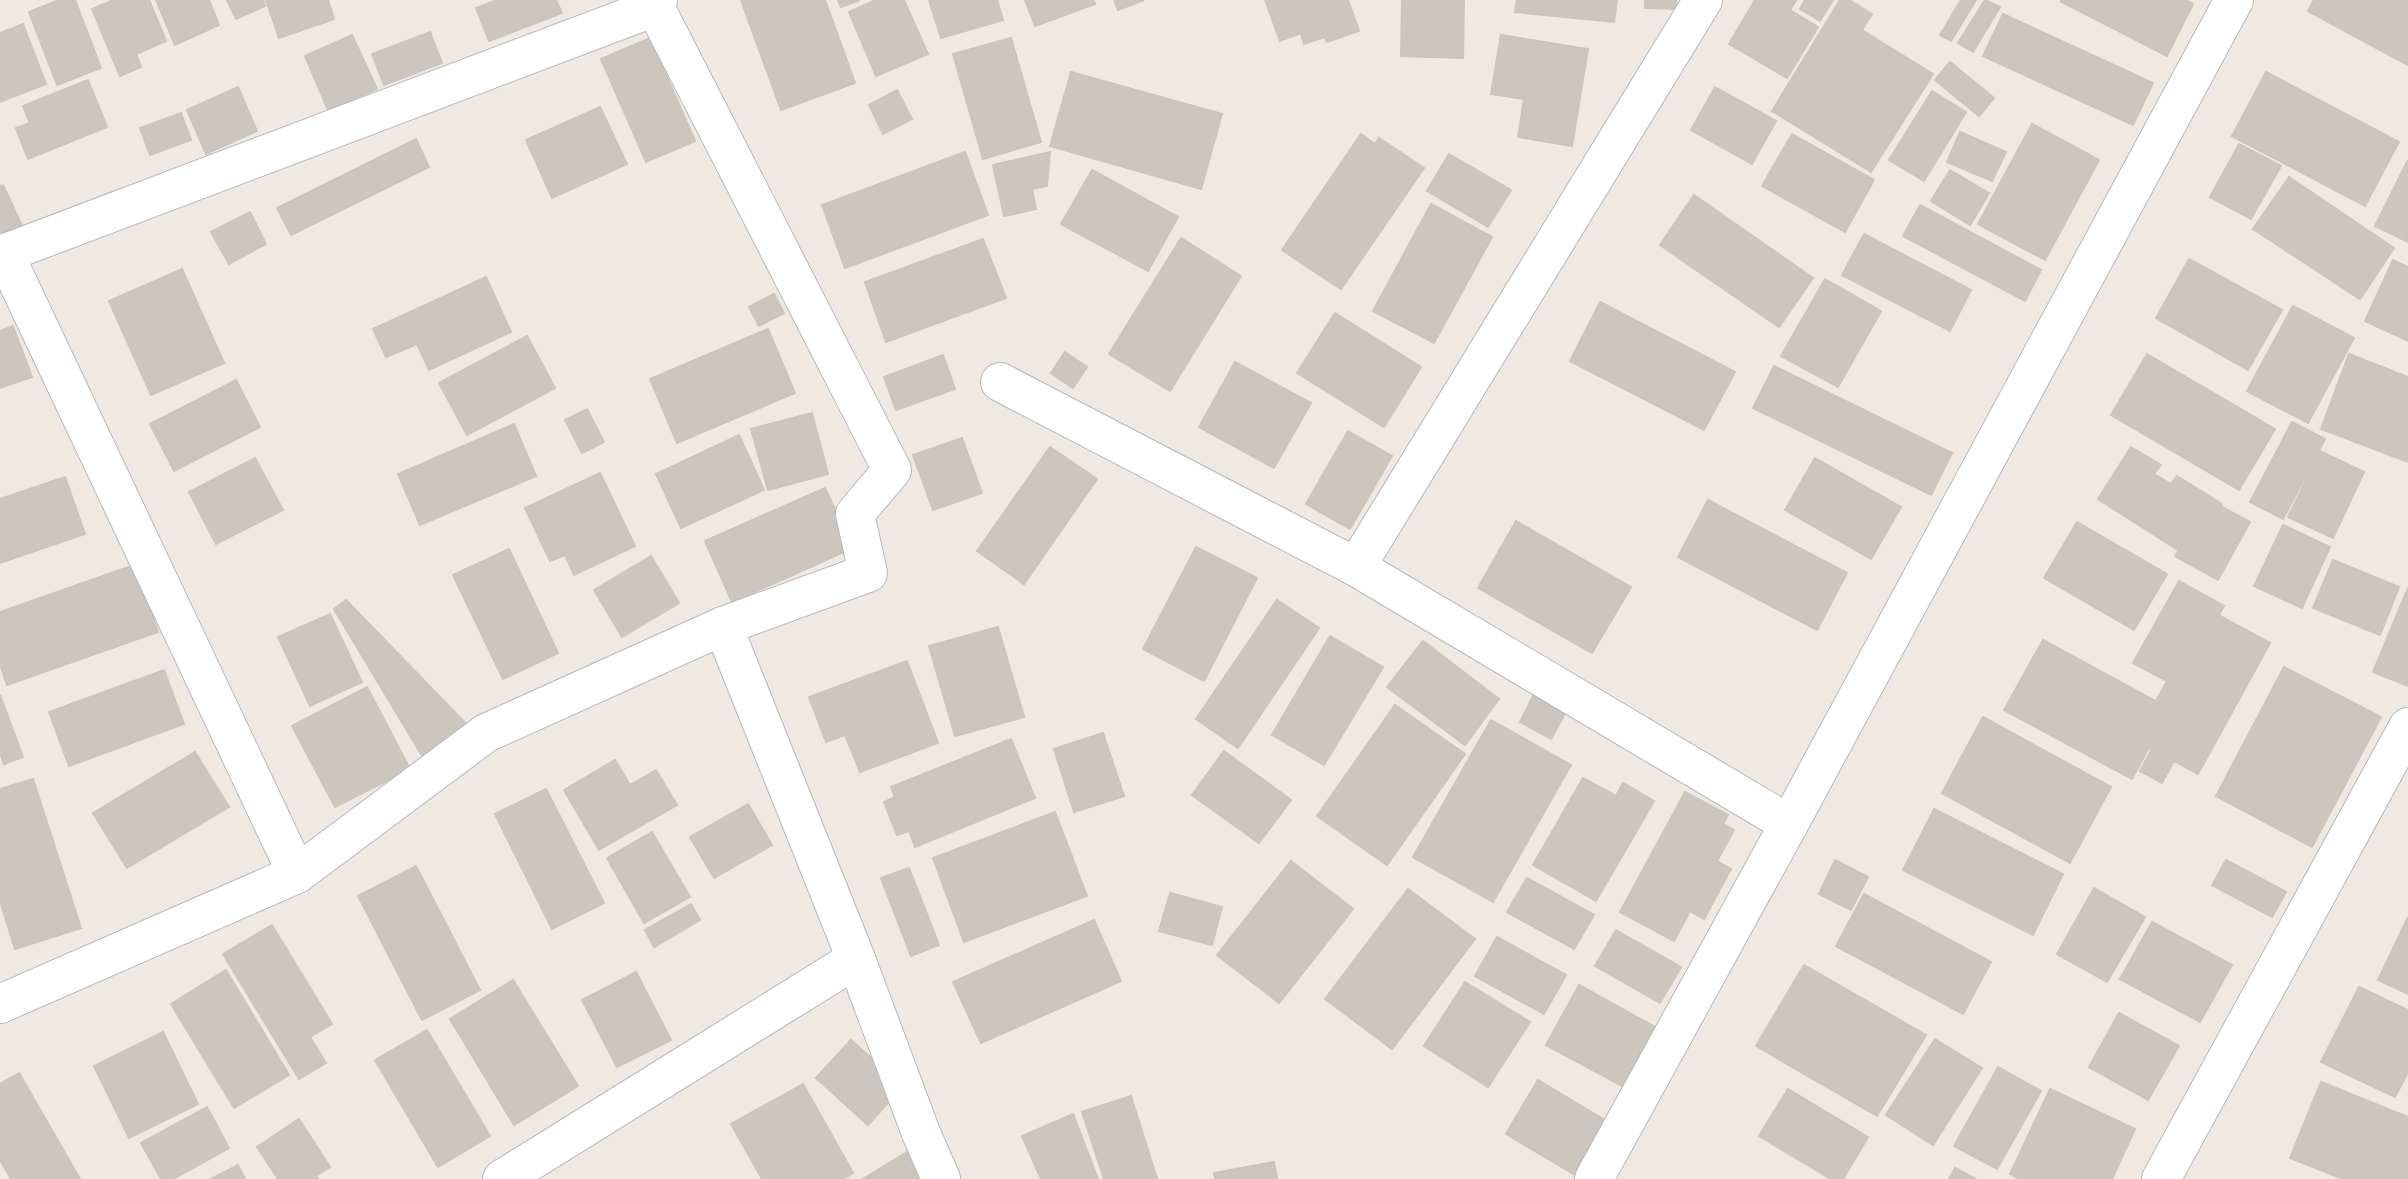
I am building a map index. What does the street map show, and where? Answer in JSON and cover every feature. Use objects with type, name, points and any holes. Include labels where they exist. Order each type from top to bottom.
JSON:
[{"type":"street","points":[[1356,567],[1703,0]]},
{"type":"street","points":[[1594,1179],[2234,0]]},
{"type":"street","points":[[0,1004],[297,874],[486,733],[723,626],[868,573],[855,514],[892,470],[656,3],[2,254],[297,874]]},
{"type":"street","points":[[1000,382],[1356,567],[1789,824]]},
{"type":"street","points":[[723,626],[941,1179]]},
{"type":"street","points":[[2161,1179],[2408,727]]},
{"type":"street","points":[[502,1179],[856,959]]},
{"type":"building","points":[[59,0],[75,0],[101,68],[57,85],[29,12]]},
{"type":"building","points":[[114,0],[149,0],[166,41],[136,54],[141,67],[120,76],[92,9]]},
{"type":"building","points":[[156,0],[209,0],[219,25],[175,45]]},
{"type":"building","points":[[227,0],[263,0],[265,6],[236,19]]},
{"type":"building","points":[[266,0],[328,0],[334,19],[279,38]]},
{"type":"building","points":[[497,0],[556,0],[562,13],[489,41],[476,8]]},
{"type":"building","points":[[741,0],[825,0],[855,83],[781,110]]},
{"type":"building","points":[[838,0],[860,0],[841,7]]},
{"type":"building","points":[[876,0],[904,0],[928,54],[876,76],[849,12]]},
{"type":"building","points":[[929,0],[997,0],[1003,20],[941,38]]},
{"type":"building","points":[[1025,0],[1093,0],[1095,4],[1035,26]]},
{"type":"building","points":[[1114,0],[1144,0],[1118,10]]},
{"type":"building","points":[[1265,0],[1348,0],[1359,31],[1327,42],[1325,37],[1304,44],[1301,33],[1280,41]]},
{"type":"building","points":[[1402,0],[1464,0],[1463,58],[1401,56]]},
{"type":"building","points":[[1517,0],[1617,0],[1614,22],[1515,12]]},
{"type":"building","points":[[1645,0],[1676,0],[1676,9],[1645,8]]},
{"type":"building","points":[[1755,0],[1796,0],[1790,10],[1818,27],[1787,78],[1729,44]]},
{"type":"building","points":[[1805,0],[1833,0],[1820,21],[1800,9]]},
{"type":"building","points":[[1840,0],[1849,0],[1872,14],[1862,30],[1933,74],[1871,172],[1772,111]]},
{"type":"building","points":[[1961,0],[1976,0],[1951,41],[1940,35]]},
{"type":"building","points":[[1985,0],[2000,7],[1973,52],[1958,43]]},
{"type":"building","points":[[2185,0],[2193,4],[2167,56],[2060,1]]},
{"type":"building","points":[[2314,0],[2408,0],[2408,65],[2308,11]]},
{"type":"building","points":[[2003,14],[2153,83],[2133,125],[1983,56]]},
{"type":"building","points":[[23,24],[46,84],[0,102],[0,33]]},
{"type":"building","points":[[430,32],[442,63],[384,85],[372,54]]},
{"type":"building","points":[[352,35],[377,89],[328,110],[305,56]]},
{"type":"building","points":[[1501,35],[1588,49],[1572,146],[1518,137],[1524,99],[1491,94]]},
{"type":"building","points":[[650,38],[695,141],[646,162],[601,59]]},
{"type":"building","points":[[1011,38],[1041,142],[983,159],[953,54]]},
{"type":"building","points":[[1950,62],[1994,98],[1979,116],[1935,80]]},
{"type":"building","points":[[1071,72],[1222,114],[1201,189],[1050,146]]},
{"type":"building","points":[[2266,72],[2399,142],[2365,206],[2232,136]]},
{"type":"building","points":[[88,80],[107,127],[28,159],[16,128],[30,123],[23,106]]},
{"type":"building","points":[[238,87],[257,131],[206,154],[187,110]]},
{"type":"building","points":[[1715,87],[1776,121],[1752,164],[1691,130]]},
{"type":"building","points":[[897,90],[912,119],[883,134],[869,105]]},
{"type":"building","points":[[1932,91],[1966,112],[1924,181],[1889,160]]},
{"type":"building","points":[[600,107],[627,164],[552,198],[526,140]]},
{"type":"building","points":[[181,113],[191,140],[150,155],[140,128]]},
{"type":"building","points":[[2032,124],[2099,160],[2045,260],[1978,224]]},
{"type":"building","points":[[1960,132],[2006,152],[1992,181],[1947,162]]},
{"type":"building","points":[[1361,134],[1375,144],[1379,138],[1424,168],[1341,289],[1282,250]]},
{"type":"building","points":[[1792,134],[1874,180],[1845,232],[1762,186]]},
{"type":"building","points":[[416,139],[429,167],[291,235],[277,208]]},
{"type":"building","points":[[2239,144],[2281,166],[2251,219],[2210,197]]},
{"type":"building","points":[[965,152],[988,215],[845,268],[822,205]]},
{"type":"building","points":[[1050,152],[1047,186],[1032,189],[1036,209],[1004,216],[993,165]]},
{"type":"building","points":[[1449,154],[1511,190],[1488,227],[1427,191]]},
{"type":"building","points":[[2408,160],[2408,242],[2375,226]]},
{"type":"building","points":[[1092,170],[1178,217],[1148,271],[1061,224]]},
{"type":"building","points":[[1950,170],[1989,193],[1970,225],[1931,201]]},
{"type":"building","points":[[2289,177],[2394,248],[2360,299],[2253,229]]},
{"type":"building","points":[[3,185],[24,230],[0,241],[0,186]]},
{"type":"building","points":[[1694,195],[1813,278],[1779,327],[1660,245]]},
{"type":"building","points":[[1431,204],[1492,237],[1434,343],[1373,311]]},
{"type":"building","points":[[1920,205],[2041,270],[2025,301],[1903,236]]},
{"type":"building","points":[[250,212],[266,244],[229,264],[211,232]]},
{"type":"building","points":[[1864,234],[1971,290],[1950,331],[1842,275]]},
{"type":"building","points":[[1181,238],[1241,276],[1170,391],[1109,354]]},
{"type":"building","points":[[983,239],[1006,298],[886,342],[865,282]]},
{"type":"building","points":[[2189,259],[2282,310],[2248,370],[2156,318]]},
{"type":"building","points":[[2393,260],[2408,267],[2408,341],[2365,321]]},
{"type":"building","points":[[182,269],[224,363],[151,395],[109,301]]},
{"type":"building","points":[[486,277],[511,332],[429,370],[417,344],[386,357],[373,329]]},
{"type":"building","points":[[1825,279],[1881,311],[1838,387],[1781,356]]},
{"type":"building","points":[[774,294],[784,313],[759,326],[749,307]]},
{"type":"building","points":[[1600,302],[1735,372],[1704,430],[1570,361]]},
{"type":"building","points":[[2293,306],[2354,338],[2308,423],[2247,391]]},
{"type":"building","points":[[1335,313],[1421,367],[1384,427],[1297,373]]},
{"type":"building","points":[[13,326],[32,377],[0,388],[0,331]]},
{"type":"building","points":[[768,329],[795,393],[677,443],[650,379]]},
{"type":"building","points":[[527,336],[555,388],[467,435],[439,383]]},
{"type":"building","points":[[1065,352],[1087,367],[1073,388],[1051,373]]},
{"type":"building","points":[[2147,354],[2275,429],[2239,490],[2111,415]]},
{"type":"building","points":[[2349,354],[2408,377],[2408,462],[2321,429]]},
{"type":"building","points":[[943,355],[955,389],[896,410],[884,377]]},
{"type":"building","points":[[1235,362],[1311,403],[1274,468],[1199,427]]},
{"type":"building","points":[[1774,366],[1952,453],[1931,495],[1753,408]]},
{"type":"building","points":[[236,380],[260,427],[174,471],[150,424]]},
{"type":"building","points":[[587,409],[604,442],[582,453],[565,420]]},
{"type":"building","points":[[812,413],[828,474],[768,490],[751,429]]},
{"type":"building","points":[[2292,422],[2325,439],[2283,519],[2250,502]]},
{"type":"building","points":[[514,424],[536,476],[420,525],[398,474]]},
{"type":"building","points":[[1348,431],[1392,456],[1350,529],[1306,504]]},
{"type":"building","points":[[739,435],[764,490],[681,528],[656,474]]},
{"type":"building","points":[[962,438],[982,493],[933,510],[913,455]]},
{"type":"building","points":[[1050,447],[1097,479],[1024,584],[977,551]]},
{"type":"building","points":[[2131,447],[2161,465],[2154,474],[2171,484],[2177,476],[2222,504],[2189,557],[2098,499]]},
{"type":"building","points":[[2320,451],[2364,472],[2333,538],[2288,517]]},
{"type":"building","points":[[255,458],[283,510],[216,544],[189,492]]},
{"type":"building","points":[[1815,458],[1901,507],[1871,559],[1785,510]]},
{"type":"building","points":[[600,473],[635,546],[574,575],[565,555],[550,561],[525,508]]},
{"type":"building","points":[[65,477],[85,534],[0,563],[0,499]]},
{"type":"building","points":[[825,488],[853,548],[732,602],[705,541]]},
{"type":"building","points":[[2207,499],[2250,522],[2218,580],[2175,556]]},
{"type":"building","points":[[1708,500],[1847,573],[1817,630],[1678,557]]},
{"type":"building","points":[[1516,521],[1631,587],[1592,653],[1478,588]]},
{"type":"building","points":[[2077,522],[2167,574],[2134,630],[2044,578]]},
{"type":"building","points":[[2283,525],[2330,547],[2302,608],[2254,586]]},
{"type":"building","points":[[1196,547],[1257,578],[1204,681],[1143,649]]},
{"type":"building","points":[[509,549],[558,653],[503,679],[453,575]]},
{"type":"building","points":[[651,556],[679,603],[622,637],[594,590]]},
{"type":"building","points":[[2333,560],[2399,587],[2380,635],[2313,608]]},
{"type":"building","points":[[134,565],[158,632],[7,685],[0,664],[0,612]]},
{"type":"building","points":[[2179,581],[2224,606],[2178,687],[2133,663]]},
{"type":"building","points":[[2408,588],[2408,686],[2373,672]]},
{"type":"building","points":[[346,600],[471,729],[427,764],[334,609]]},
{"type":"building","points":[[1277,600],[1319,628],[1238,748],[1196,719]]},
{"type":"building","points":[[2207,609],[2270,643],[2198,774],[2174,761],[2162,783],[2140,771],[2152,749],[2135,739]]},
{"type":"building","points":[[330,614],[362,682],[310,706],[278,637]]},
{"type":"building","points":[[998,627],[1024,717],[955,736],[929,646]]},
{"type":"building","points":[[1330,636],[1383,667],[1324,765],[1272,735]]},
{"type":"building","points":[[2043,640],[2170,709],[2132,779],[2004,710]]},
{"type":"building","points":[[1423,641],[1499,699],[1465,745],[1387,687]]},
{"type":"building","points":[[907,661],[938,743],[860,772],[845,735],[826,742],[809,697]]},
{"type":"building","points":[[2284,667],[2381,717],[2312,847],[2216,796]]},
{"type":"building","points":[[164,670],[184,724],[69,766],[49,712]]},
{"type":"building","points":[[367,687],[410,769],[335,807],[292,726]]},
{"type":"building","points":[[0,695],[23,757],[4,764],[0,753]]},
{"type":"building","points":[[1533,696],[1566,712],[1551,739],[1520,722]]},
{"type":"building","points":[[1395,705],[1465,754],[1387,865],[1317,816]]},
{"type":"building","points":[[1983,717],[2111,787],[2070,863],[1942,793]]},
{"type":"building","points":[[1491,720],[1571,765],[1493,902],[1413,857]]},
{"type":"building","points":[[1103,733],[1124,796],[1074,812],[1054,749]]},
{"type":"building","points":[[1011,739],[1035,798],[915,847],[909,831],[897,835],[884,802],[895,797],[891,787]]},
{"type":"building","points":[[1224,751],[1291,800],[1259,843],[1192,795]]},
{"type":"building","points":[[195,752],[229,807],[127,868],[93,813]]},
{"type":"building","points":[[615,760],[630,785],[656,770],[677,805],[599,850],[564,790]]},
{"type":"building","points":[[1583,778],[1616,796],[1623,783],[1654,801],[1596,901],[1533,865]]},
{"type":"building","points":[[33,779],[81,928],[15,949],[0,901],[0,789]]},
{"type":"building","points":[[546,789],[604,903],[552,929],[495,814]]},
{"type":"building","points":[[1685,792],[1728,815],[1723,824],[1734,830],[1717,861],[1731,869],[1704,919],[1690,911],[1674,941],[1620,912]]},
{"type":"building","points":[[748,804],[772,845],[714,878],[690,837]]},
{"type":"building","points":[[1934,809],[2063,874],[2033,935],[1903,870]]},
{"type":"building","points":[[1055,812],[1087,896],[964,942],[933,858]]},
{"type":"building","points":[[652,832],[690,897],[644,923],[607,858]]},
{"type":"building","points":[[1835,860],[1868,877],[1851,910],[1819,894]]},
{"type":"building","points":[[2226,860],[2286,892],[2272,917],[2212,885]]},
{"type":"building","points":[[1291,861],[1353,909],[1279,1003],[1217,955]]},
{"type":"building","points":[[416,866],[480,990],[422,1020],[358,896]]},
{"type":"building","points":[[909,868],[939,945],[911,956],[881,878]]},
{"type":"building","points":[[1527,878],[1594,915],[1574,949],[1507,912]]},
{"type":"building","points":[[2094,888],[2145,917],[2107,982],[2057,954]]},
{"type":"building","points":[[1408,889],[1475,939],[1392,1049],[1325,999]]},
{"type":"building","points":[[1170,893],[1222,907],[1212,945],[1159,931]]},
{"type":"building","points":[[1864,894],[1991,962],[1963,1014],[1836,946]]},
{"type":"building","points":[[691,904],[700,920],[654,947],[645,930]]},
{"type":"building","points":[[2408,917],[2408,994],[2378,980]]},
{"type":"building","points":[[1094,920],[1121,981],[981,1043],[953,982]]},
{"type":"building","points":[[2152,922],[2232,965],[2200,1022],[2120,979]]},
{"type":"building","points":[[272,925],[332,1024],[310,1037],[326,1063],[299,1079],[223,954]]},
{"type":"building","points":[[1616,930],[1681,967],[1660,1003],[1595,966]]},
{"type":"building","points":[[1497,937],[1566,975],[1544,1014],[1475,976]]},
{"type":"building","points":[[1804,965],[1926,1035],[1877,1116],[1756,1046]]},
{"type":"building","points":[[226,970],[289,1075],[234,1108],[171,1004]]},
{"type":"building","points":[[636,972],[671,1040],[617,1067],[582,1000]]},
{"type":"building","points":[[513,980],[578,1086],[514,1125],[450,1019]]},
{"type":"building","points":[[1465,982],[1530,1022],[1488,1087],[1424,1046]]},
{"type":"building","points":[[1579,985],[1655,1027],[1622,1086],[1546,1045]]},
{"type":"building","points":[[2359,987],[2408,1010],[2408,1072],[2395,1097],[2321,1062]]},
{"type":"building","points":[[2119,1013],[2179,1046],[2148,1100],[2089,1067]]},
{"type":"building","points":[[427,1030],[490,1136],[438,1167],[375,1060]]},
{"type":"building","points":[[163,1032],[198,1104],[129,1138],[94,1066]]},
{"type":"building","points":[[1935,1039],[1982,1068],[1933,1145],[1886,1115]]},
{"type":"building","points":[[851,1040],[903,1086],[868,1125],[816,1078]]},
{"type":"building","points":[[1998,1067],[2041,1091],[1997,1169],[1954,1146]]},
{"type":"building","points":[[19,1073],[80,1179],[11,1179],[0,1160],[0,1084]]},
{"type":"building","points":[[1538,1080],[1608,1122],[1575,1175],[1506,1134]]},
{"type":"building","points":[[2321,1082],[2408,1117],[2408,1179],[2343,1179],[2290,1158]]},
{"type":"building","points":[[803,1084],[853,1173],[843,1179],[762,1179],[731,1124]]},
{"type":"building","points":[[1788,1089],[1868,1137],[1843,1179],[1831,1179],[1759,1136]]},
{"type":"building","points":[[2050,1089],[2135,1129],[2112,1179],[2020,1179],[2010,1174]]},
{"type":"building","points":[[1131,1096],[1157,1179],[1104,1179],[1082,1112]]},
{"type":"building","points":[[207,1107],[229,1148],[173,1179],[161,1179],[141,1143]]},
{"type":"building","points":[[1073,1114],[1098,1179],[1041,1179],[1022,1136]]},
{"type":"building","points":[[299,1119],[330,1167],[316,1176],[318,1179],[278,1179],[257,1147]]},
{"type":"building","points":[[915,1147],[935,1179],[863,1179]]},
{"type":"building","points":[[1274,1162],[1277,1179],[1215,1179],[1214,1173]]},
{"type":"building","points":[[238,1165],[245,1179],[211,1179]]},
{"type":"building","points":[[1955,1168],[1976,1179],[1949,1179]]}]
